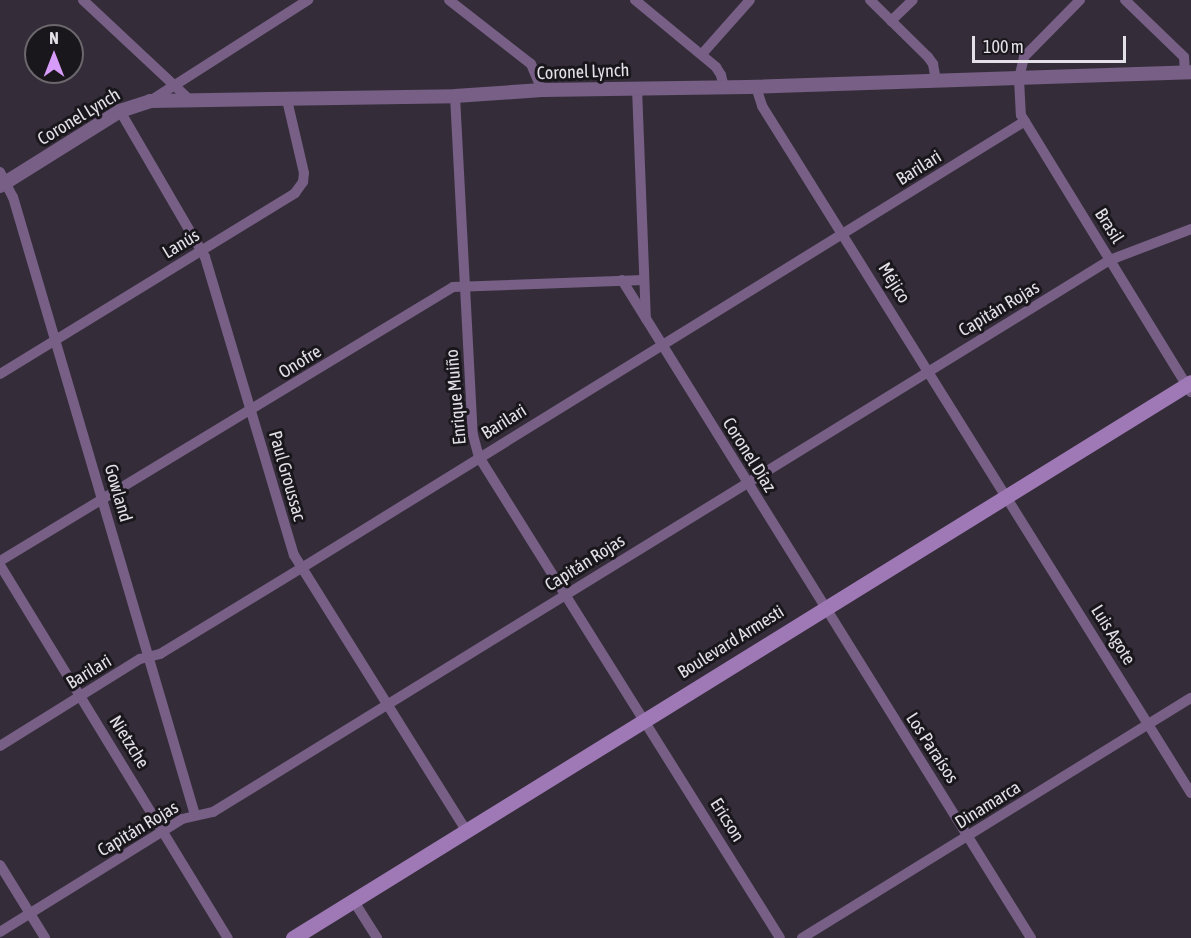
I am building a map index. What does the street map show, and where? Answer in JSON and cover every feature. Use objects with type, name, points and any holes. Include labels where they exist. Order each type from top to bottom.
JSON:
[{"type":"main road","name":"Boulevard Armesti","points":[[293,938],[823,607],[1189,386]]},
{"type":"street","points":[[83,0],[191,101]]},
{"type":"street","points":[[150,101],[308,0]]},
{"type":"street","points":[[449,0],[531,64],[542,90]]},
{"type":"street","points":[[635,0],[702,54],[721,75],[724,87]]},
{"type":"street","points":[[702,54],[750,0]]},
{"type":"street","points":[[870,0],[933,64],[936,81]]},
{"type":"street","points":[[891,21],[913,0]]},
{"type":"street","points":[[1019,79],[1024,57],[1080,0]]},
{"type":"street","points":[[1125,0],[1188,54],[1188,72]]},
{"type":"street","name":"Coronel Lynch","points":[[2,180],[120,111],[150,101],[455,96],[542,90],[756,87],[1188,72]]},
{"type":"street","name":"Brasil","points":[[1019,79],[1020,109],[1024,121],[1189,386]]},
{"type":"street","name":"Méjico","points":[[756,87],[762,106],[1007,495]]},
{"type":"street","name":"Coronel Díaz","points":[[637,88],[647,321]]},
{"type":"street","name":"Enrique Muiño","points":[[455,96],[473,435],[479,457],[645,719]]},
{"type":"street","name":"Lanús","points":[[0,374],[295,194],[300,188],[304,173],[287,100]]},
{"type":"street","name":"Paul Groussac","points":[[120,111],[202,250],[252,411],[290,547],[300,569],[465,830]]},
{"type":"street","name":"Barilari","points":[[0,746],[140,659],[160,654],[300,569],[1024,121]]},
{"type":"street","name":"Gowland","points":[[2,180],[55,340],[195,815]]},
{"type":"street","name":"Capitán Rojas","points":[[0,933],[182,819],[213,812],[1110,260],[1191,229]]},
{"type":"street","name":"Coronel Díaz","points":[[622,280],[823,607]]},
{"type":"street","name":"Onofre","points":[[0,563],[447,290],[464,285],[644,280]]},
{"type":"street","name":"Luis Agote","points":[[1007,495],[1191,793]]},
{"type":"street","name":"Nietzche","points":[[0,563],[228,938]]},
{"type":"street","name":"Los Paraísos","points":[[823,607],[1031,938]]},
{"type":"street","name":"Dinamarca","points":[[802,938],[1191,698]]},
{"type":"street","name":"Ericson","points":[[645,719],[780,938]]},
{"type":"street","points":[[0,865],[45,938]]},
{"type":"street","points":[[353,900],[377,938]]}]
